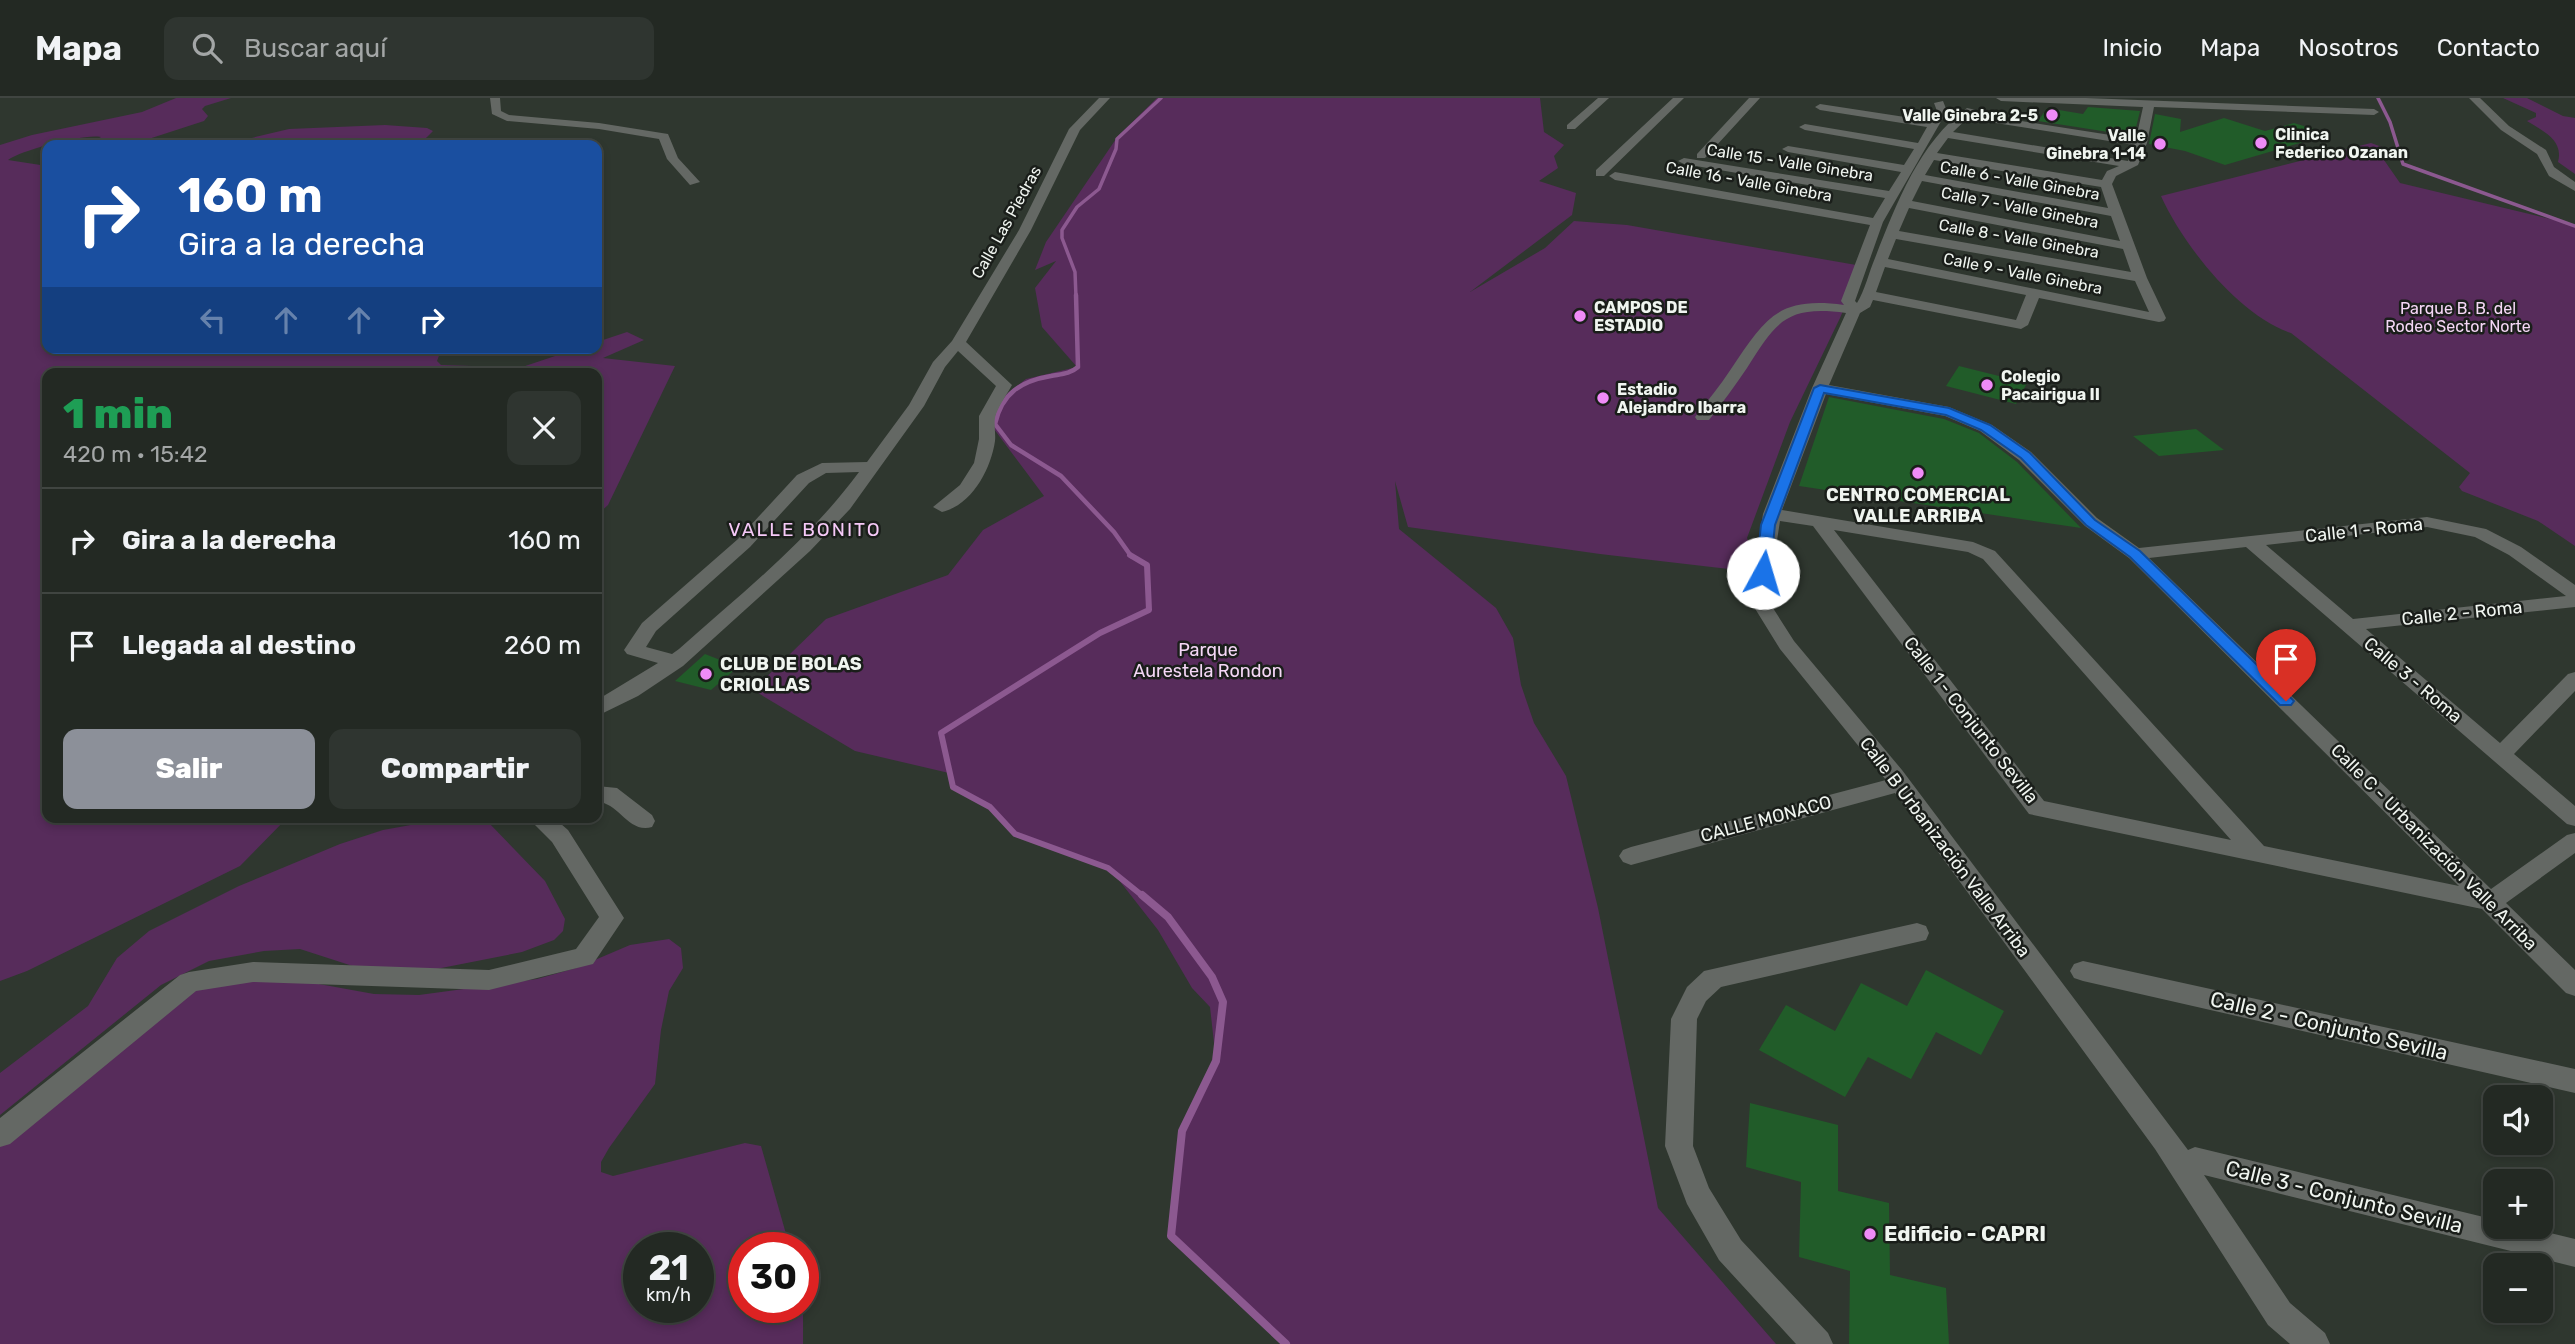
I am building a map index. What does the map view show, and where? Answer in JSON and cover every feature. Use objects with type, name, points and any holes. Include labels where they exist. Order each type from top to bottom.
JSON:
[{"type":"street","points":[[495,98],[496,112],[507,118],[599,126],[664,136],[673,159],[694,183]]},
{"type":"street","name":"Calle Las Piedras","points":[[602,706],[676,661],[804,547],[844,505],[916,406],[938,365],[958,343],[1026,230],[1075,129],[1105,98]]},
{"type":"street","points":[[1571,127],[1604,98]]},
{"type":"street","points":[[1600,173],[1679,98]]},
{"type":"street","points":[[1701,156],[1755,98]]},
{"type":"street","points":[[1934,101],[1971,110],[1994,108],[2003,102],[2001,98],[2149,104],[2189,102],[2374,112]]},
{"type":"street","points":[[2474,98],[2499,123],[2542,152],[2546,166],[2562,181],[2575,187]]},
{"type":"street","name":"Calle B Urbanización Valle Arriba","points":[[1934,101],[1942,111],[1939,130],[1926,152],[1881,262],[1820,388],[1772,514],[1763,573],[1755,594],[1787,645],[1900,784],[2165,1140],[2279,1314],[2314,1344]]},
{"type":"street","points":[[1906,169],[1786,152],[1824,103],[1939,130],[2132,165]]},
{"type":"street","points":[[2140,278],[2106,184],[2111,174],[2132,165],[2141,143],[2149,104]]},
{"type":"street","name":"Calle B Urbanización Valle Arriba","points":[[1939,130],[1971,110]]},
{"type":"street","points":[[1983,118],[2074,118],[2141,143]]},
{"type":"street","points":[[1805,127],[2106,184]]},
{"type":"street","name":"Calle B Urbanización Valle Arriba","points":[[1859,305],[1848,301],[1877,222],[1906,169],[1926,152]]},
{"type":"street","name":"Calle 15 - Valle Ginebra","points":[[1684,161],[1890,195]]},
{"type":"street","name":"Calle 16 - Valle Ginebra","points":[[1615,176],[1877,222]]},
{"type":"street","name":"Calle 6 - Valle Ginebra","points":[[1918,177],[2116,213]]},
{"type":"street","name":"Calle 7 - Valle Ginebra","points":[[1904,203],[2128,246]]},
{"type":"street","name":"Calle 8 - Valle Ginebra","points":[[1892,233],[2140,278]]},
{"type":"street","name":"Calle 9 - Valle Ginebra","points":[[1881,262],[2159,318],[2140,278]]},
{"type":"street","points":[[1703,417],[1727,388],[1757,338],[1776,318],[1811,307],[1859,305],[2021,325],[2034,293]]},
{"type":"street","points":[[942,507],[967,488],[982,463],[987,439],[987,416],[1004,385],[958,343]]},
{"type":"street","name":"Calle C - Urbanización Valle Arriba","points":[[1820,388],[1949,412],[1986,428],[2025,456],[2091,522],[2135,554],[2575,986]]},
{"type":"street","points":[[676,661],[634,650],[649,627],[734,552],[803,480],[822,468],[872,467]]},
{"type":"street","points":[[1772,514],[1973,547],[1989,555],[2256,853]]},
{"type":"street","name":"Calle 1 - Roma","points":[[2135,554],[2427,522],[2480,533],[2515,551],[2575,594]]},
{"type":"street","name":"Calle 1 - Conjunto Sevilla","points":[[1820,523],[2037,808],[2490,902]]},
{"type":"street","name":"Calle 3 - Roma","points":[[2251,542],[2575,818]]},
{"type":"street","name":"Calle 2 - Roma","points":[[2348,625],[2575,601]]},
{"type":"street","points":[[2501,755],[2575,679]]},
{"type":"street","name":"CALLE MONACO","points":[[1632,856],[1900,784]]},
{"type":"street","points":[[602,794],[609,794],[643,821]]},
{"type":"street","points":[[0,1135],[189,982],[253,972],[489,980],[584,957],[612,918],[560,836],[545,823]]},
{"type":"street","points":[[2490,902],[2575,841]]},
{"type":"street","points":[[1818,1344],[1730,1251],[1697,1195],[1679,1146],[1684,1019],[1696,994],[1713,978],[1917,933]]},
{"type":"street","name":"Calle 2 - Conjunto Sevilla","points":[[2083,971],[2575,1081]]},
{"type":"street","name":"Calle 3 - Conjunto Sevilla","points":[[2195,1160],[2575,1253]]},
{"type":"green space","points":[[176,98],[231,98],[205,106],[202,109],[208,116],[204,121],[145,140],[96,140],[101,137],[93,136],[42,140],[42,146],[8,160],[42,165],[42,354],[440,354],[437,361],[441,365],[484,368],[42,368],[42,823],[282,823],[240,866],[27,971],[0,981],[0,145],[32,135],[142,112]]},
{"type":"green space","name":"Parque Aurestela Rondon","points":[[1157,98],[1540,98],[1544,132],[1564,145],[1554,156],[1558,168],[1539,181],[1576,193],[1572,215],[1470,292],[1545,248],[1574,221],[1627,225],[1862,266],[1790,422],[1747,538],[1763,573],[1600,554],[1408,527],[1395,481],[1399,529],[1496,608],[1513,638],[1521,685],[1534,723],[1566,776],[1598,908],[1658,1208],[1776,1344],[1286,1344],[1171,1236],[1182,1131],[1216,1061],[1210,1007],[1192,988],[1158,930],[1111,870],[1015,834],[990,807],[953,787],[949,773],[855,751],[753,690],[826,619],[948,575],[983,530],[1044,496],[991,425],[999,400],[1026,379],[1077,367],[1042,327],[1035,288],[1056,261],[1035,270],[1046,242],[1118,136]]},
{"type":"green space","points":[[2503,98],[2527,98],[2563,116],[2575,118],[2575,174],[2558,162],[2558,148],[2551,137],[2527,121],[2536,117],[2536,113]]},
{"type":"green space","points":[[385,125],[427,128],[433,131],[424,140],[243,140],[289,129]]},
{"type":"green space","name":"Parque B. B. del Rodeo Sector Norte","points":[[2371,143],[2382,147],[2377,150],[2400,183],[2575,225],[2575,546],[2538,521],[2462,491],[2459,487],[2470,473],[2291,333],[2271,324],[2233,295],[2183,236],[2161,196]]},
{"type":"green space","points":[[627,332],[644,340],[603,358],[675,366],[608,505],[602,510],[602,368],[519,368],[561,354],[602,354],[602,340]]},
{"type":"green space","points":[[422,823],[489,823],[545,881],[565,919],[563,931],[554,940],[522,952],[426,971],[365,970],[300,949],[264,951],[209,961],[161,985],[0,1115],[0,1073],[88,1006],[117,958],[149,931],[239,886],[340,844],[383,830]]},
{"type":"green space","points":[[669,939],[681,948],[683,968],[669,991],[661,1030],[655,1084],[609,1148],[601,1162],[601,1172],[613,1176],[745,1143],[761,1146],[785,1232],[728,1232],[728,1323],[803,1323],[803,1344],[0,1344],[0,1141],[193,991],[253,972],[374,994],[419,995],[537,979],[576,968],[630,945]]},
{"type":"building","points":[[2088,107],[2140,111],[2134,136],[2038,121],[2047,108],[2083,114]]},
{"type":"building","points":[[2155,114],[2181,119],[2180,132],[2224,118],[2265,131],[2294,123],[2330,134],[2225,165],[2185,151],[2149,144]]},
{"type":"building","name":"Colegio Pacairigua II","points":[[1959,366],[2027,383],[2016,404],[1946,386]]},
{"type":"building","name":"CENTRO COMERCIAL VALLE ARRIBA","points":[[1829,397],[1944,419],[1979,433],[2017,462],[2081,528],[1799,486]]},
{"type":"building","name":"Colegio Pacairigua II","points":[[2196,429],[2224,450],[2159,456],[2133,436]]},
{"type":"building","name":"CLUB DE BOLAS CRIOLLAS","points":[[705,654],[738,667],[711,690],[675,681]]},
{"type":"building","points":[[1926,970],[2004,1011],[1981,1055],[1936,1032],[1911,1079],[1868,1057],[1845,1097],[1759,1050],[1786,1005],[1835,1031],[1861,983],[1907,1006]]},
{"type":"building","points":[[1750,1103],[1838,1125],[1838,1191],[1889,1203],[1890,1275],[1946,1288],[1949,1344],[1849,1344],[1850,1271],[1799,1257],[1801,1182],[1746,1167]]},
{"type":"waterway","points":[[1076,297],[1075,272],[1062,238],[1062,230],[1077,207],[1099,189],[1116,149],[1117,139],[1161,98]]},
{"type":"waterway","points":[[2378,98],[2390,122],[2403,164],[2575,226]]},
{"type":"waterway","points":[[1076,295],[1078,367],[1069,372],[1031,381],[1014,390],[1002,404],[995,424],[1011,445],[1061,476],[1114,532],[1130,555]]},
{"type":"waterway","points":[[1130,555],[1147,565],[1149,610],[1100,633],[941,733],[953,787],[990,807],[1015,834],[1108,868],[1144,897]]},
{"type":"waterway","points":[[1142,895],[1168,917],[1212,977],[1223,1002],[1216,1061],[1182,1131],[1171,1236],[1286,1344]]},
{"type":"place","name":"Valle Ginebra 2-5","points":[[2052,115]]},
{"type":"place","name":"Clinica Federico Ozanan","points":[[2261,143]]},
{"type":"place","name":"Valle Ginebra 1-14","points":[[2160,144]]},
{"type":"place","name":"CAMPOS DE ESTADIO","points":[[1580,316]]},
{"type":"place","name":"Colegio Pacairigua II","points":[[1987,385]]},
{"type":"place","name":"Estadio Alejandro Ibarra","points":[[1603,398]]},
{"type":"place","name":"CENTRO COMERCIAL VALLE ARRIBA","points":[[1918,473]]},
{"type":"place","name":"CLUB DE BOLAS CRIOLLAS","points":[[706,674]]},
{"type":"place","name":"Edificio - CAPRI","points":[[1870,1234]]},
{"type":"district","name":"VALLE BONITO","points":[[805,529]]},
{"type":"route","points":[[1763,573],[1768,525],[1820,388],[1949,412],[1986,428],[2025,456],[2091,522],[2135,554],[2286,701]]}]
